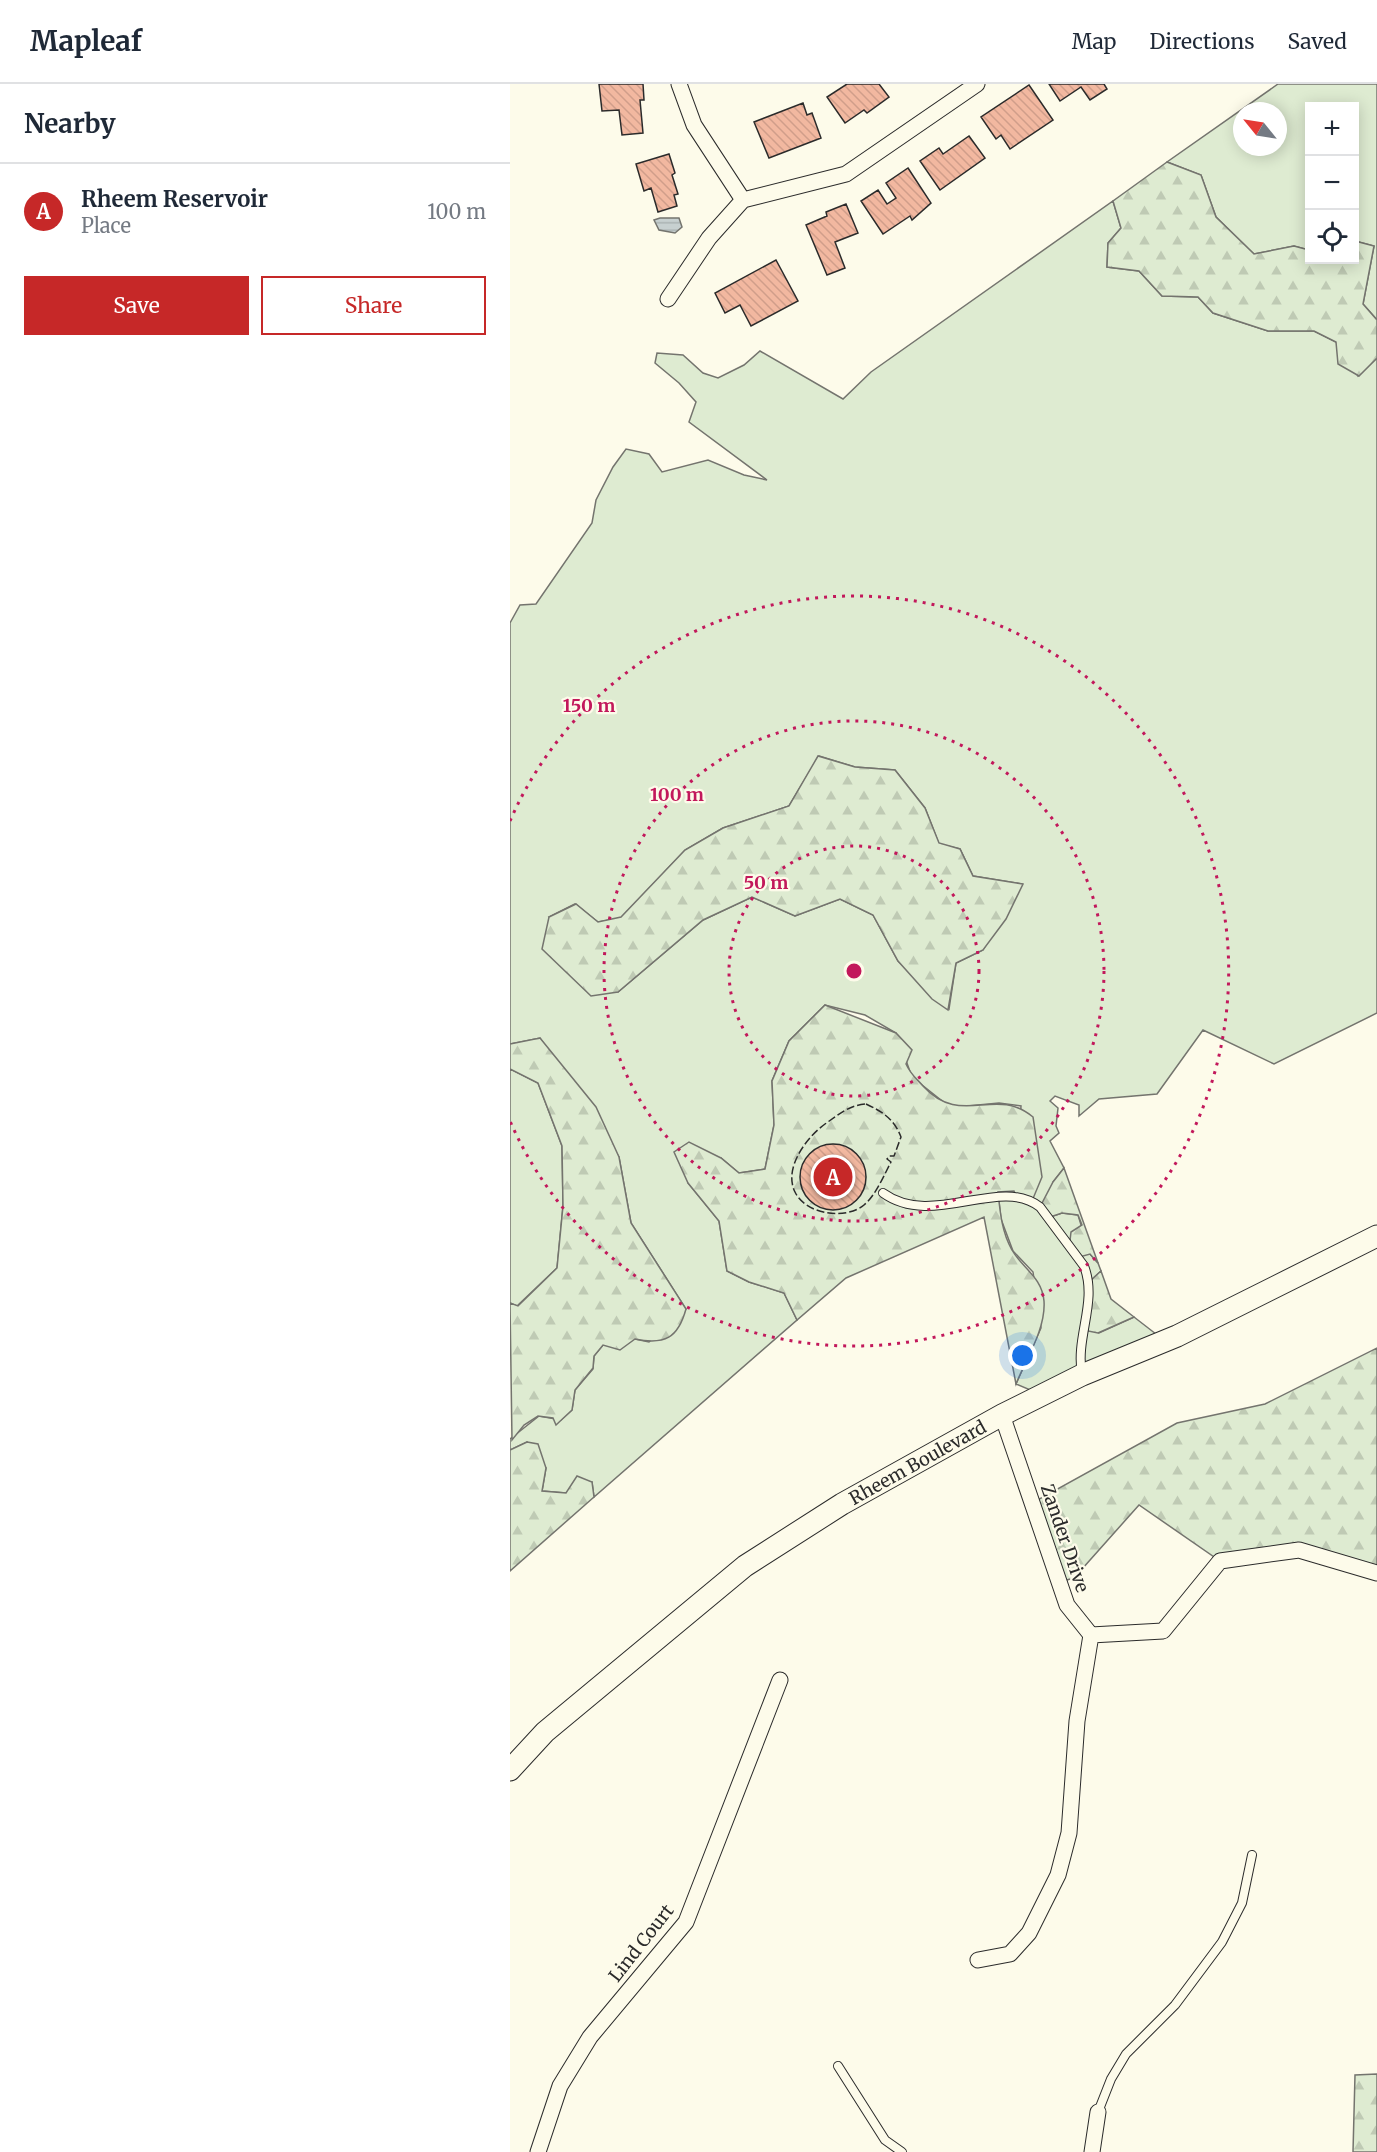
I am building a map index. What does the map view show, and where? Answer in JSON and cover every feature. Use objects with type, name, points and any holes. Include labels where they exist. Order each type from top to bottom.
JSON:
[{"type":"street","points":[[679,84],[694,125],[743,200]]},
{"type":"street","points":[[668,299],[708,238],[743,200],[846,174],[977,84]]},
{"type":"street","name":"Rheem Boulevard","points":[[510,1770],[545,1732],[745,1566],[842,1504],[1002,1415],[1082,1375],[1177,1336],[1377,1236]]},
{"type":"street","name":"Zander Drive","points":[[1002,1415],[1067,1605],[1091,1635]]},
{"type":"street","points":[[978,1960],[1010,1954],[1029,1933],[1058,1875],[1070,1833],[1077,1721],[1091,1635],[1163,1631],[1220,1562],[1299,1550],[1377,1573]]},
{"type":"street","name":"Lind Court","points":[[538,2152],[560,2086],[590,2037],[686,1922],[780,1680]]},
{"type":"street","points":[[1092,2152],[1098,2112]]},
{"type":"lane","points":[[883,1193],[897,1202],[922,1206],[952,1206],[973,1199],[1017,1197],[1032,1201],[1040,1207],[1084,1266],[1088,1276],[1090,1290],[1079,1359],[1082,1375]]},
{"type":"lane","points":[[1098,2112],[1111,2079],[1126,2054],[1175,2005],[1222,1942],[1242,1903],[1252,1855]]},
{"type":"lane","points":[[838,2066],[885,2140],[902,2152]]},
{"type":"green space","points":[[1278,84],[1377,84],[1377,320],[1363,304],[1374,246],[1359,242],[1359,102],[1305,102],[1305,249],[1294,246],[1254,254],[1216,217],[1201,175],[1167,162],[1233,116],[1233,156],[1287,156],[1287,102],[1252,102]]},
{"type":"green space","points":[[1167,162],[1201,175],[1216,217],[1254,254],[1294,246],[1305,249],[1305,264],[1359,264],[1359,242],[1374,246],[1363,304],[1377,320],[1377,358],[1359,376],[1338,364],[1336,342],[1314,331],[1268,331],[1213,313],[1198,297],[1162,296],[1139,271],[1107,267],[1108,243],[1121,228],[1113,201]]},
{"type":"green space","points":[[1113,201],[1121,228],[1108,243],[1107,267],[1139,271],[1162,296],[1198,297],[1213,313],[1268,331],[1314,331],[1336,342],[1358,376],[1377,358],[1377,1013],[1274,1064],[1203,1030],[1157,1094],[1099,1099],[1079,1116],[1079,1105],[1055,1096],[1050,1101],[1058,1108],[1056,1126],[1059,1133],[1050,1141],[1064,1168],[1053,1182],[1047,1218],[1062,1213],[1078,1215],[1090,1254],[1098,1263],[1101,1271],[1089,1282],[1099,1333],[1134,1317],[1165,1341],[1042,1395],[1016,1384],[1041,1328],[1033,1272],[1013,1251],[1001,1219],[998,1192],[1015,1191],[1021,1106],[999,1103],[957,1107],[946,1104],[912,1077],[896,1033],[865,1015],[825,1005],[789,1041],[772,1081],[774,1125],[765,1169],[739,1173],[721,1158],[688,1183],[719,1221],[727,1271],[749,1282],[784,1293],[797,1320],[594,1497],[592,1482],[566,1493],[542,1491],[546,1468],[527,1442],[510,1450],[510,1439],[539,1416],[561,1420],[572,1410],[575,1390],[593,1369],[594,1356],[603,1345],[635,1339],[649,1342],[686,1309],[631,1223],[619,1157],[540,1038],[510,1044],[510,623],[520,605],[536,604],[592,523],[596,500],[613,467],[626,449],[649,454],[662,472],[708,460],[744,475],[767,480],[689,422],[696,402],[679,383],[655,363],[657,353],[683,355],[703,373],[718,378],[744,365],[760,351],[843,399],[871,372]],"holes":[[[819,756],[855,767],[895,770],[925,808],[939,844],[960,849],[973,876],[1022,884],[983,950],[956,963],[949,1009],[898,961],[873,915],[840,899],[795,916],[752,897],[703,920],[618,992],[549,917],[575,904],[598,922],[621,918],[685,850],[723,828],[789,806]]]},
{"type":"green space","points":[[818,756],[855,767],[895,770],[925,808],[939,843],[960,849],[973,876],[1023,884],[1006,919],[983,950],[956,963],[948,1010],[932,999],[898,961],[873,915],[840,899],[795,916],[752,897],[703,920],[618,992],[591,996],[542,949],[549,917],[576,904],[598,922],[621,917],[685,850],[723,828],[789,806]]},
{"type":"green space","points":[[825,1005],[896,1033],[912,1050],[906,1064],[910,1071],[937,1098],[964,1106],[1005,1105],[1019,1108],[1033,1117],[1042,1177],[1032,1201],[1017,1198],[1014,1191],[998,1192],[1006,1237],[1016,1256],[1040,1285],[1044,1301],[1039,1333],[1016,1384],[984,1217],[846,1278],[797,1320],[784,1293],[749,1282],[727,1271],[719,1221],[688,1183],[674,1152],[689,1142],[721,1158],[739,1173],[765,1169],[774,1125],[772,1081],[789,1041]]},
{"type":"green space","points":[[540,1038],[596,1107],[619,1157],[631,1223],[686,1309],[679,1327],[669,1337],[654,1341],[635,1339],[620,1350],[603,1345],[594,1356],[593,1368],[575,1390],[572,1410],[556,1425],[553,1418],[538,1416],[524,1425],[512,1440],[510,1303],[518,1306],[557,1268],[563,1206],[562,1146],[538,1083],[510,1069],[510,1044]]},
{"type":"green space","points":[[510,1069],[538,1083],[562,1146],[563,1206],[557,1268],[517,1306],[510,1303]]},
{"type":"green space","points":[[1064,1168],[1098,1263],[1090,1254],[1076,1258],[1069,1249],[1071,1232],[1082,1225],[1078,1215],[1062,1213],[1047,1218],[1040,1207],[1053,1182]]},
{"type":"green space","points":[[1101,1271],[1111,1299],[1134,1317],[1098,1333],[1083,1330],[1089,1282]]},
{"type":"green space","points":[[1377,1348],[1377,1573],[1299,1550],[1220,1561],[1139,1505],[1074,1578],[1059,1582],[1032,1503],[1177,1423],[1265,1404]]},
{"type":"green space","points":[[527,1442],[538,1444],[546,1468],[542,1491],[566,1493],[577,1476],[592,1482],[594,1497],[510,1571],[510,1450]]},
{"type":"green space","points":[[1377,2074],[1377,2152],[1353,2152],[1355,2075]]},
{"type":"shaded area","points":[[679,218],[682,227],[675,233],[659,230],[654,220]]},
{"type":"building","points":[[599,84],[643,84],[644,100],[640,100],[643,133],[622,135],[619,110],[602,111]]},
{"type":"building","points":[[847,84],[879,84],[889,97],[867,113],[864,110],[845,123],[827,97]]},
{"type":"building","points":[[1049,84],[1104,84],[1107,89],[1090,100],[1081,87],[1060,101]]},
{"type":"building","points":[[1029,85],[1053,120],[1010,149],[1001,135],[996,139],[981,117]]},
{"type":"building","points":[[803,103],[807,115],[812,113],[821,138],[769,158],[754,122]]},
{"type":"building","points":[[969,136],[985,158],[940,190],[920,161],[939,148],[943,154]]},
{"type":"building","points":[[669,154],[675,173],[672,175],[678,194],[674,195],[677,206],[658,212],[651,188],[644,191],[636,164]]},
{"type":"building","points":[[908,168],[931,203],[912,220],[910,216],[883,234],[861,201],[878,190],[887,204],[896,198],[886,183]]},
{"type":"building","points":[[846,204],[858,233],[835,242],[845,268],[827,275],[806,225],[827,216],[826,212]]},
{"type":"building","points":[[776,260],[798,301],[751,326],[740,305],[725,313],[715,293]]},
{"type":"building","points":[[839,1144],[857,1153],[864,1164],[866,1177],[864,1190],[857,1201],[846,1208],[827,1210],[809,1201],[802,1190],[800,1171],[809,1153],[820,1146]]},
{"type":"fence","points":[[866,1104],[887,1117],[895,1125],[901,1137],[894,1156],[889,1156],[887,1159],[891,1162],[879,1185],[864,1205],[847,1213],[827,1213],[808,1206],[800,1200],[792,1183],[794,1163],[804,1145],[818,1130],[839,1114],[849,1108],[866,1104]]},
{"type":"place","name":"Rheem Reservoir","points":[[833,1177]]}]
